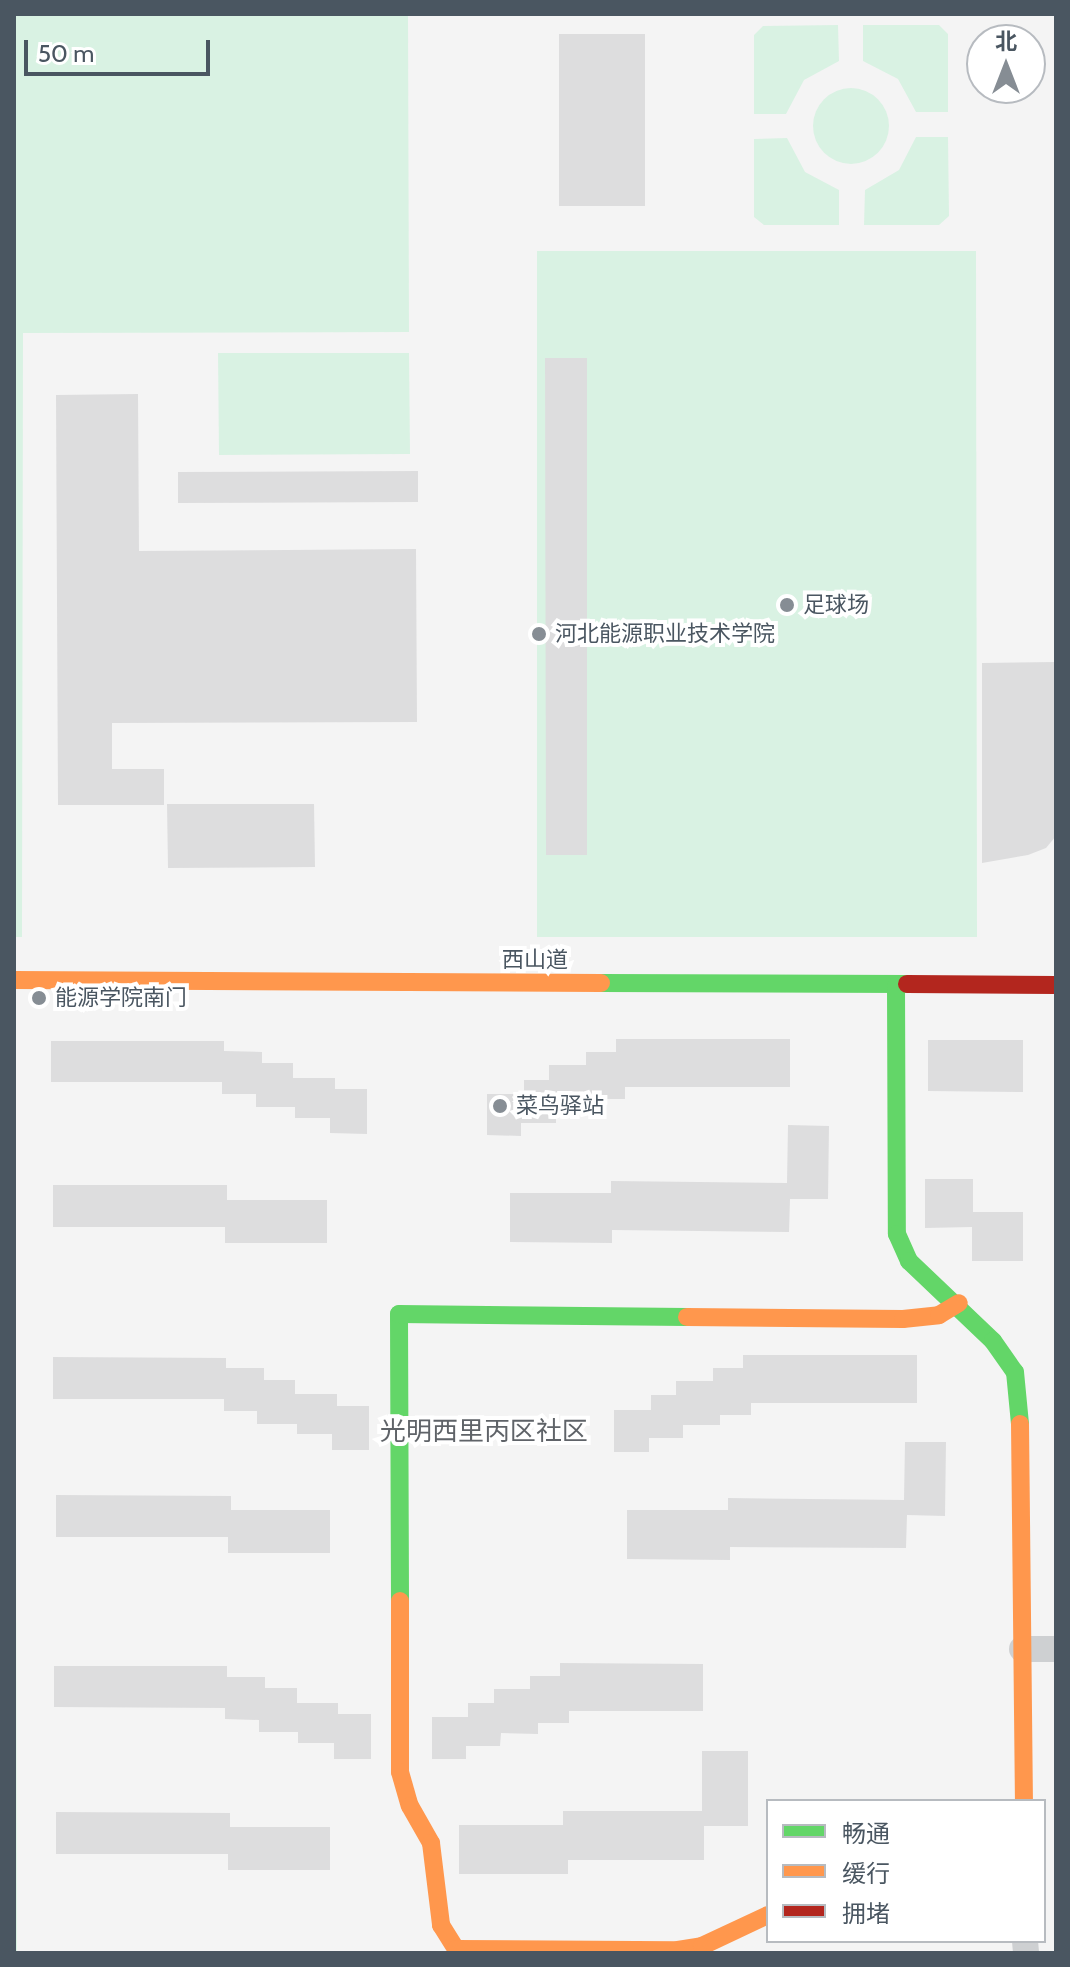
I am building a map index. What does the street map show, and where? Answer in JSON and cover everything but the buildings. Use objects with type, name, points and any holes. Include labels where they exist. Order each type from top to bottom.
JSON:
[{"type":"street","name":"西山道","points":[[14,980],[1056,985]]},
{"type":"street","points":[[896,986],[897,1234],[909,1261],[959,1303],[1015,1372],[1020,1403],[1024,1799]]},
{"type":"street","points":[[766,1916],[702,1946],[678,1950],[456,1949],[441,1925],[431,1843],[410,1806],[400,1772],[399,1314],[903,1319],[939,1315],[959,1303]]},
{"type":"street","points":[[1022,1649],[1056,1649]]},
{"type":"green space","points":[[14,14],[408,14],[409,332],[23,333],[22,937],[14,937]]},
{"type":"green space","points":[[838,25],[839,61],[804,80],[786,114],[754,114],[754,35],[763,26]]},
{"type":"green space","points":[[863,25],[939,25],[948,34],[948,112],[916,112],[898,79],[863,61]]},
{"type":"green space","points":[[851,88],[866,91],[878,99],[886,111],[889,126],[886,141],[878,153],[866,161],[851,164],[836,161],[824,153],[816,141],[813,126],[816,111],[824,99],[836,91]]},
{"type":"green space","points":[[916,137],[948,137],[949,216],[939,225],[864,225],[865,190],[899,170]]},
{"type":"green space","points":[[787,138],[805,172],[839,190],[839,225],[764,225],[754,217],[754,139]]},
{"type":"green space","points":[[537,251],[976,251],[977,937],[537,937]]},
{"type":"green space","points":[[218,353],[409,353],[410,454],[219,455]]},
{"type":"green space","points":[[15,1029],[17,1953],[14,1953]]},
{"type":"traffic: fast","points":[[601,983],[907,984]]},
{"type":"traffic: fast","points":[[896,986],[897,1234],[909,1261],[993,1341],[1015,1372],[1020,1424]]},
{"type":"traffic: fast","points":[[400,1601],[399,1314],[687,1317]]},
{"type":"traffic: slow","points":[[14,980],[601,983]]},
{"type":"traffic: slow","points":[[687,1317],[903,1319],[939,1315],[959,1303]]},
{"type":"traffic: slow","points":[[1020,1424],[1024,1799]]},
{"type":"traffic: slow","points":[[400,1601],[400,1772],[410,1806],[431,1843],[441,1925],[456,1949],[678,1950],[702,1946],[766,1916]]},
{"type":"traffic: jam","points":[[907,984],[1056,985]]},
{"type":"place","name":"足球场","points":[[787,605]]},
{"type":"place","name":"河北能源职业技术学院","points":[[539,634]]},
{"type":"place","name":"能源学院南门","points":[[39,998]]},
{"type":"place","name":"菜鸟驿站","points":[[500,1106]]},
{"type":"district","name":"光明西里丙区社区","points":[[484,1432]]}]
